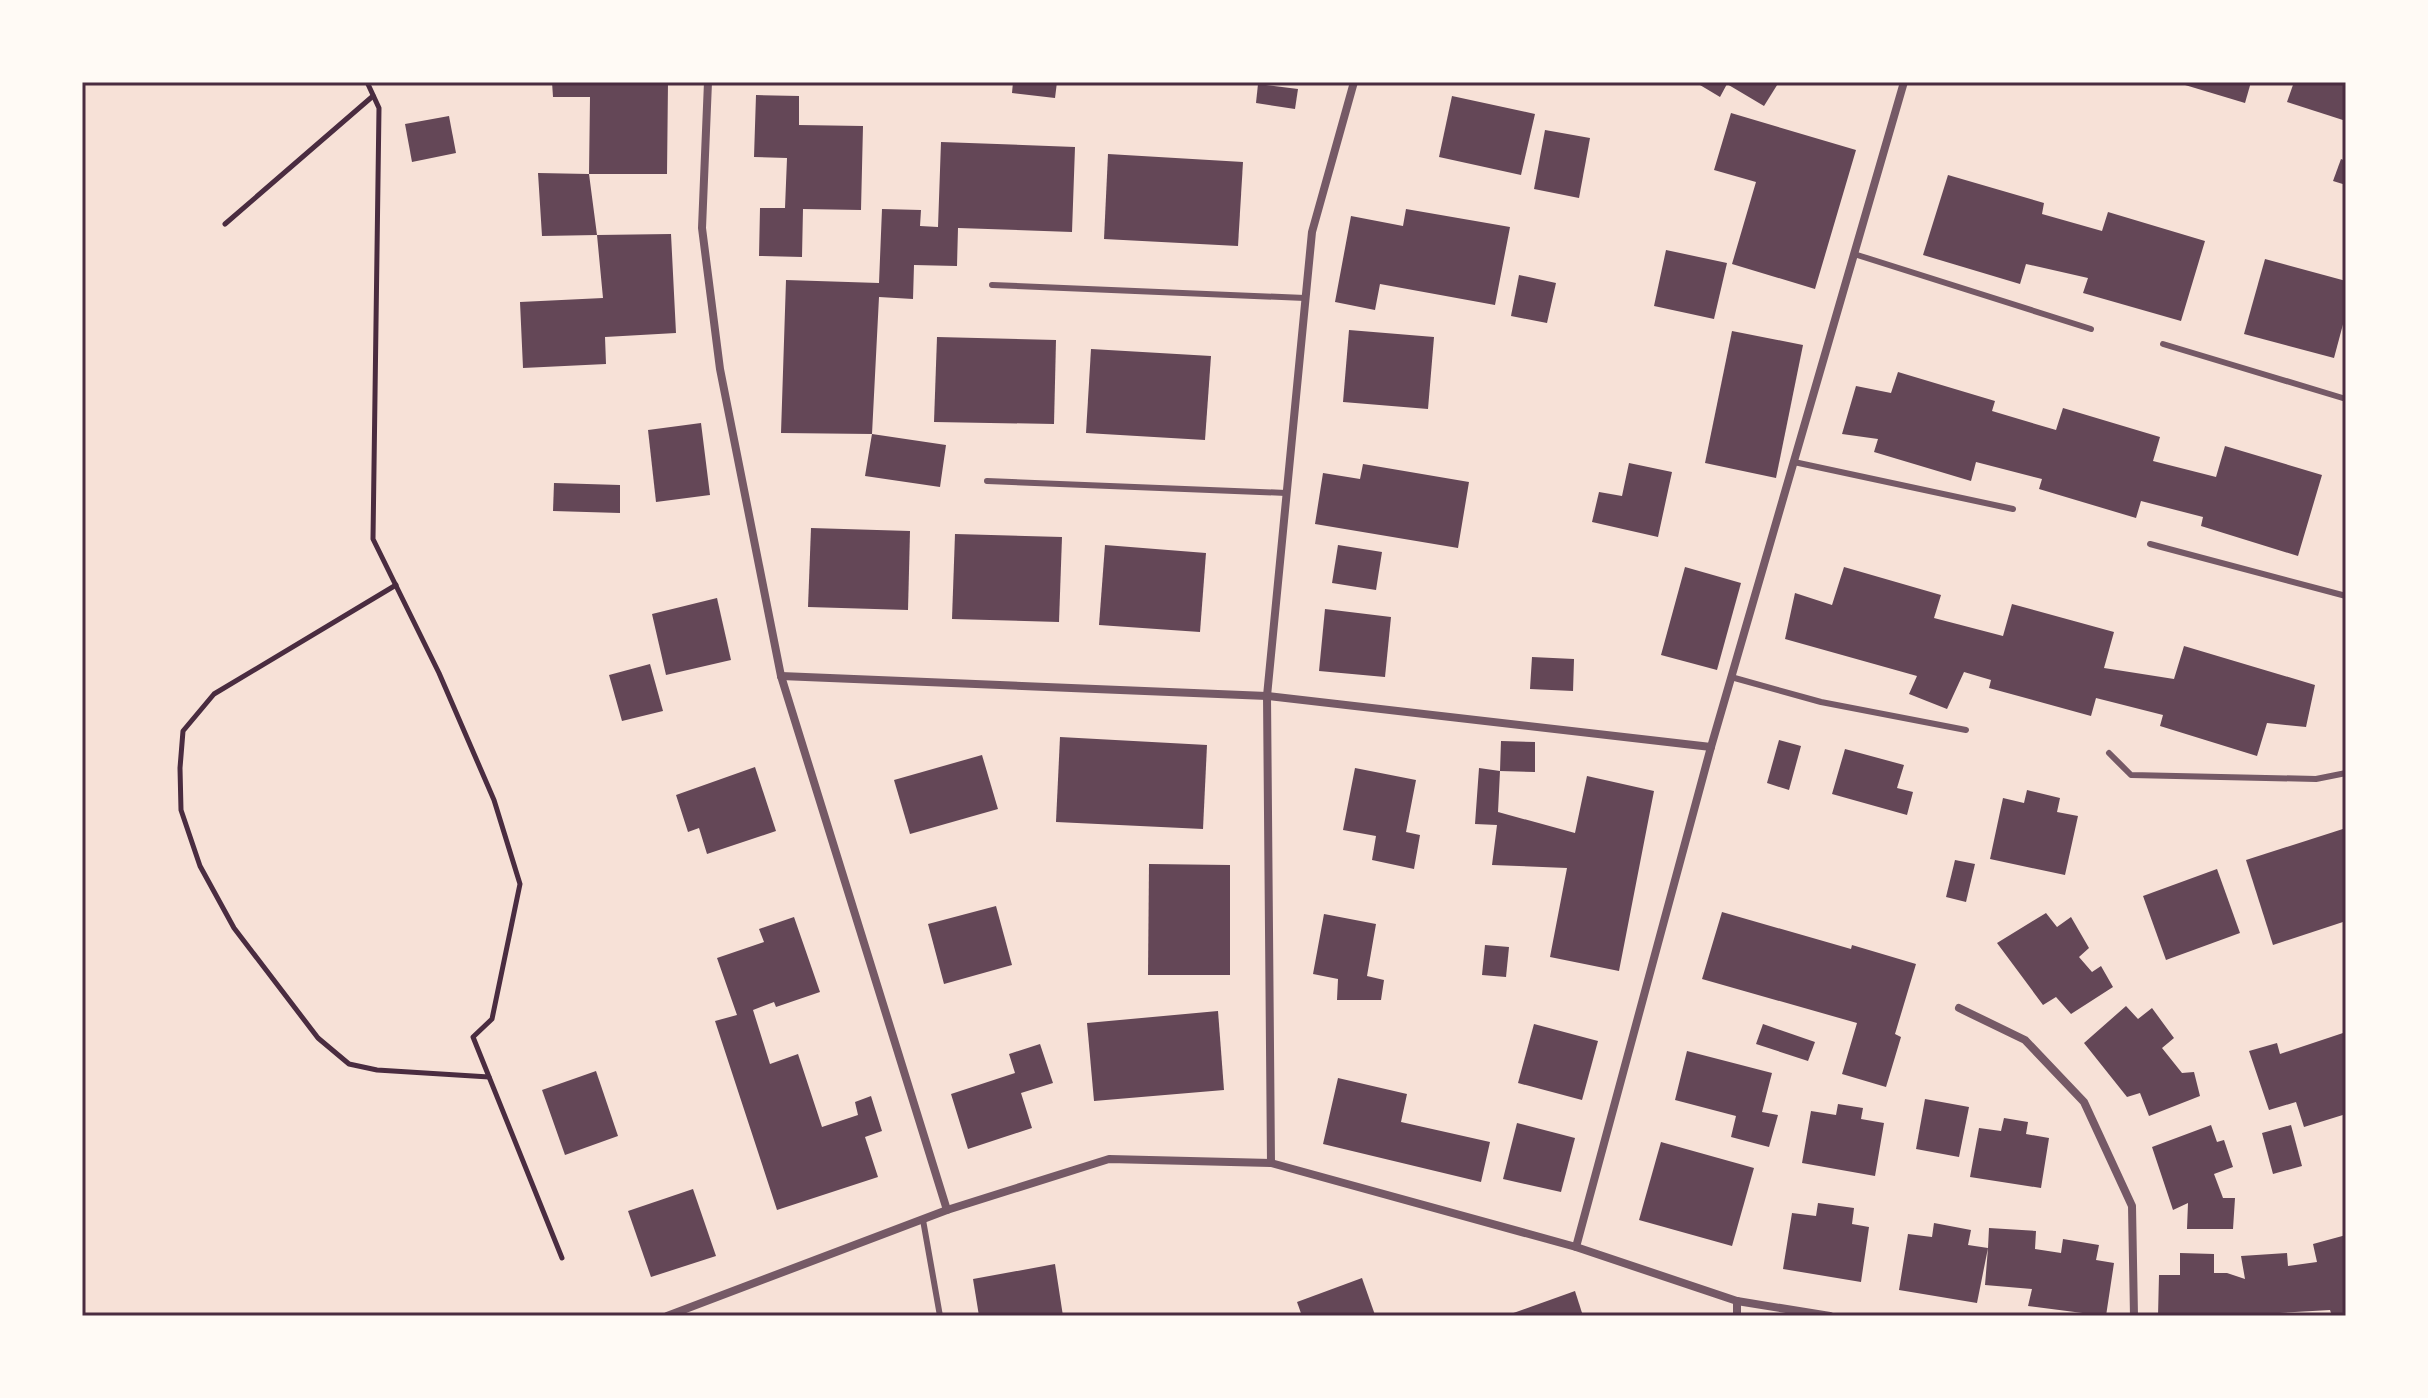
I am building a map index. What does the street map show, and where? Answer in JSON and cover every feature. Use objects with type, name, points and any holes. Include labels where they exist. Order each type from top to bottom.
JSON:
[{"type":"street","points":[[708,82],[702,228],[720,369],[781,676],[947,1210]]},
{"type":"street","points":[[1271,1163],[1267,696],[1312,232],[1354,82]]},
{"type":"street","points":[[1576,1247],[1711,747],[1904,82]]},
{"type":"street","points":[[781,676],[1267,696],[1711,747]]},
{"type":"street","points":[[1959,1008],[2025,1040],[2084,1102],[2132,1206],[2134,1316]]},
{"type":"street","points":[[667,1316],[947,1210],[1109,1159],[1271,1163],[1576,1247],[1737,1301],[1830,1316]]},
{"type":"street","points":[[1737,1301],[1737,1316]]},
{"type":"lane","points":[[1854,254],[2091,329]]},
{"type":"lane","points":[[992,285],[1305,298]]},
{"type":"lane","points":[[2163,344],[2346,399]]},
{"type":"lane","points":[[1794,462],[2013,509]]},
{"type":"lane","points":[[987,481],[1286,493]]},
{"type":"lane","points":[[2150,544],[2346,596]]},
{"type":"lane","points":[[1731,677],[1821,702],[1966,730]]},
{"type":"lane","points":[[2109,753],[2131,775],[2316,779],[2346,773]]},
{"type":"lane","points":[[923,1220],[940,1316]]},
{"type":"path","points":[[367,82],[379,108],[373,539],[439,673],[494,800],[520,884],[492,1019],[473,1037],[562,1258]]},
{"type":"path","points":[[225,224],[373,96]]},
{"type":"path","points":[[396,585],[214,694],[183,731],[181,810],[200,866],[234,928],[318,1038],[349,1064],[377,1070],[489,1077]]},
{"type":"building","points":[[552,82],[668,82],[667,174],[589,174],[590,97],[553,97]]},
{"type":"building","points":[[1013,82],[1057,82],[1055,98],[1012,93]]},
{"type":"building","points":[[1695,82],[1779,82],[1764,106],[1727,84],[1720,97]]},
{"type":"building","points":[[2175,82],[2251,82],[2245,103]]},
{"type":"building","points":[[2294,82],[2346,82],[2346,121],[2287,102]]},
{"type":"building","points":[[1258,84],[1298,89],[1295,109],[1256,103]]},
{"type":"building","points":[[756,95],[799,96],[799,125],[863,126],[861,210],[803,209],[802,257],[759,256],[760,208],[785,208],[787,158],[754,157]]},
{"type":"building","points":[[1452,96],[1535,114],[1521,175],[1439,157]]},
{"type":"building","points":[[1731,113],[1856,150],[1815,289],[1732,264],[1756,182],[1714,170]]},
{"type":"building","points":[[449,116],[456,153],[412,162],[405,124]]},
{"type":"building","points":[[1545,130],[1590,138],[1579,198],[1534,189]]},
{"type":"building","points":[[941,142],[1075,147],[1072,232],[958,228],[957,266],[914,265],[913,299],[879,297],[872,434],[781,433],[786,280],[879,283],[882,209],[921,210],[920,226],[938,227]]},
{"type":"building","points":[[1108,154],[1243,162],[1238,246],[1104,239]]},
{"type":"building","points":[[2341,159],[2346,161],[2346,185],[2333,181]]},
{"type":"building","points":[[538,173],[589,174],[597,235],[542,236]]},
{"type":"building","points":[[1948,175],[2044,203],[2042,214],[2102,231],[2108,212],[2205,241],[2181,321],[2083,293],[2088,278],[2026,264],[2020,284],[1923,255]]},
{"type":"building","points":[[1406,209],[1510,227],[1495,305],[1380,284],[1375,310],[1335,302],[1351,216],[1403,226]]},
{"type":"building","points":[[671,234],[676,333],[605,337],[606,364],[523,368],[520,302],[603,298],[597,235]]},
{"type":"building","points":[[1666,250],[1727,263],[1714,319],[1654,306]]},
{"type":"building","points":[[2265,259],[2346,281],[2346,313],[2334,358],[2244,334]]},
{"type":"building","points":[[1519,275],[1556,283],[1547,323],[1511,316]]},
{"type":"building","points":[[1349,330],[1434,337],[1428,409],[1343,402]]},
{"type":"building","points":[[1732,331],[1803,345],[1776,478],[1705,463]]},
{"type":"building","points":[[937,337],[1056,340],[1054,424],[934,422]]},
{"type":"building","points":[[1091,349],[1211,356],[1205,440],[1086,433]]},
{"type":"building","points":[[1898,372],[1995,401],[1992,411],[2056,430],[2063,408],[2160,437],[2153,461],[2216,477],[2225,446],[2322,475],[2298,556],[2201,526],[2203,517],[2141,501],[2136,518],[2039,489],[2042,479],[1976,462],[1971,481],[1874,452],[1878,439],[1842,434],[1856,386],[1891,393]]},
{"type":"building","points":[[701,423],[710,495],[656,502],[648,430]]},
{"type":"building","points":[[872,434],[946,445],[940,487],[865,476]]},
{"type":"building","points":[[1629,463],[1672,472],[1658,537],[1592,522],[1599,492],[1622,496]]},
{"type":"building","points":[[1363,464],[1469,482],[1458,548],[1315,524],[1323,473],[1360,479]]},
{"type":"building","points":[[554,483],[620,485],[620,513],[553,511]]},
{"type":"building","points":[[811,528],[910,531],[908,610],[808,607]]},
{"type":"building","points":[[955,534],[1062,537],[1059,622],[952,619]]},
{"type":"building","points":[[1105,545],[1206,553],[1200,632],[1099,625]]},
{"type":"building","points":[[1338,545],[1382,552],[1376,590],[1332,583]]},
{"type":"building","points":[[1685,567],[1741,583],[1717,670],[1661,655]]},
{"type":"building","points":[[1844,567],[1941,595],[1934,618],[2003,636],[2012,604],[2114,632],[2104,668],[2174,679],[2184,646],[2315,685],[2306,727],[2267,723],[2257,756],[2160,726],[2163,715],[2096,698],[2091,716],[1989,688],[1991,680],[1964,672],[1947,709],[1909,694],[1917,676],[1785,639],[1795,593],[1832,605]]},
{"type":"building","points":[[717,598],[731,660],[666,675],[652,614]]},
{"type":"building","points":[[1325,609],[1391,617],[1385,677],[1319,671]]},
{"type":"building","points":[[1532,657],[1574,659],[1573,691],[1530,689]]},
{"type":"building","points":[[650,664],[663,711],[622,721],[609,675]]},
{"type":"building","points":[[1060,737],[1207,745],[1203,829],[1056,822]]},
{"type":"building","points":[[1779,740],[1801,746],[1789,790],[1767,783]]},
{"type":"building","points":[[1501,741],[1535,742],[1535,772],[1500,771]]},
{"type":"building","points":[[1845,749],[1904,765],[1897,788],[1913,792],[1907,815],[1832,794]]},
{"type":"building","points":[[982,755],[998,809],[910,834],[894,780]]},
{"type":"building","points":[[755,767],[776,831],[707,854],[699,828],[688,832],[676,795]]},
{"type":"building","points":[[1355,768],[1416,780],[1406,832],[1420,835],[1414,869],[1372,860],[1376,836],[1343,830]]},
{"type":"building","points":[[1479,768],[1500,771],[1498,812],[1575,833],[1587,776],[1654,791],[1619,971],[1550,957],[1567,868],[1492,865],[1497,825],[1475,824]]},
{"type":"building","points":[[2027,790],[2060,798],[2057,812],[2078,816],[2065,875],[1990,859],[2003,798],[2024,803]]},
{"type":"building","points":[[2346,828],[2346,921],[2273,945],[2246,860]]},
{"type":"building","points":[[1955,860],[1975,864],[1966,902],[1946,897]]},
{"type":"building","points":[[1149,864],[1230,865],[1230,975],[1148,975]]},
{"type":"building","points":[[2217,869],[2240,933],[2166,960],[2143,896]]},
{"type":"building","points":[[996,906],[1012,965],[944,984],[928,924]]},
{"type":"building","points":[[1722,912],[1916,964],[1895,1034],[1901,1037],[1886,1087],[1842,1074],[1857,1023],[1702,979]]},
{"type":"building","points":[[2046,913],[2057,927],[2071,917],[2089,948],[2079,957],[2092,972],[2101,966],[2113,987],[2071,1014],[2056,997],[2043,1005],[1997,943]]},
{"type":"building","points":[[1324,914],[1376,924],[1367,976],[1384,980],[1381,1000],[1337,1000],[1338,979],[1313,974]]},
{"type":"building","points":[[794,917],[820,992],[776,1007],[774,1002],[753,1010],[770,1064],[798,1054],[822,1127],[858,1115],[855,1102],[871,1096],[882,1131],[865,1137],[878,1177],[777,1210],[715,1021],[737,1015],[717,958],[764,942],[759,929]]},
{"type":"building","points":[[1485,945],[1509,947],[1506,977],[1482,975]]},
{"type":"building","points":[[2126,1006],[2138,1019],[2152,1008],[2174,1038],[2162,1048],[2182,1073],[2194,1072],[2200,1096],[2149,1116],[2140,1093],[2127,1097],[2084,1043]]},
{"type":"building","points":[[1218,1011],[1224,1090],[1094,1101],[1087,1023]]},
{"type":"building","points":[[1534,1024],[1598,1041],[1582,1100],[1518,1083]]},
{"type":"building","points":[[1763,1024],[1815,1042],[1808,1061],[1756,1044]]},
{"type":"building","points":[[2346,1032],[2346,1114],[2304,1127],[2296,1102],[2269,1110],[2249,1051],[2277,1043],[2280,1054]]},
{"type":"building","points":[[1040,1044],[1053,1083],[1021,1093],[1032,1128],[968,1149],[951,1094],[1015,1073],[1009,1054]]},
{"type":"building","points":[[1687,1051],[1772,1073],[1762,1112],[1778,1115],[1769,1147],[1731,1137],[1736,1116],[1675,1100]]},
{"type":"building","points":[[596,1071],[618,1136],[565,1155],[542,1090]]},
{"type":"building","points":[[1338,1078],[1407,1094],[1401,1122],[1490,1142],[1481,1182],[1323,1144]]},
{"type":"building","points":[[1925,1099],[1969,1107],[1959,1157],[1916,1149]]},
{"type":"building","points":[[1838,1104],[1863,1108],[1861,1119],[1884,1123],[1875,1176],[1802,1163],[1811,1111],[1836,1115]]},
{"type":"building","points":[[2004,1118],[2028,1122],[2026,1134],[2049,1138],[2041,1188],[1970,1177],[1979,1128],[2001,1131]]},
{"type":"building","points":[[1517,1123],[1575,1138],[1561,1192],[1503,1179]]},
{"type":"building","points":[[2211,1125],[2217,1142],[2224,1140],[2233,1167],[2214,1174],[2223,1198],[2235,1198],[2233,1229],[2187,1229],[2188,1203],[2173,1210],[2152,1147]]},
{"type":"building","points":[[2291,1125],[2302,1166],[2273,1174],[2262,1133]]},
{"type":"building","points":[[1661,1142],[1754,1168],[1732,1246],[1639,1220]]},
{"type":"building","points":[[693,1189],[716,1256],[651,1277],[628,1211]]},
{"type":"building","points":[[1818,1203],[1854,1208],[1852,1224],[1869,1227],[1861,1282],[1783,1269],[1792,1213],[1816,1216]]},
{"type":"building","points":[[1934,1223],[1971,1230],[1968,1245],[1988,1248],[1977,1303],[1899,1290],[1908,1234],[1932,1237]]},
{"type":"building","points":[[1989,1228],[2036,1231],[2035,1249],[2061,1253],[2063,1239],[2099,1245],[2096,1260],[2114,1263],[2106,1316],[2028,1306],[2032,1289],[1985,1285]]},
{"type":"building","points":[[2346,1235],[2346,1316],[2332,1316],[2330,1310],[2229,1316],[2158,1316],[2159,1275],[2180,1275],[2180,1253],[2214,1254],[2214,1273],[2227,1273],[2245,1279],[2241,1256],[2287,1253],[2288,1266],[2317,1262],[2313,1244]]},
{"type":"building","points":[[1055,1264],[1063,1316],[979,1316],[973,1279]]},
{"type":"building","points":[[1362,1278],[1375,1315],[1302,1316],[1297,1302]]},
{"type":"building","points":[[1575,1291],[1583,1316],[1505,1316]]}]
